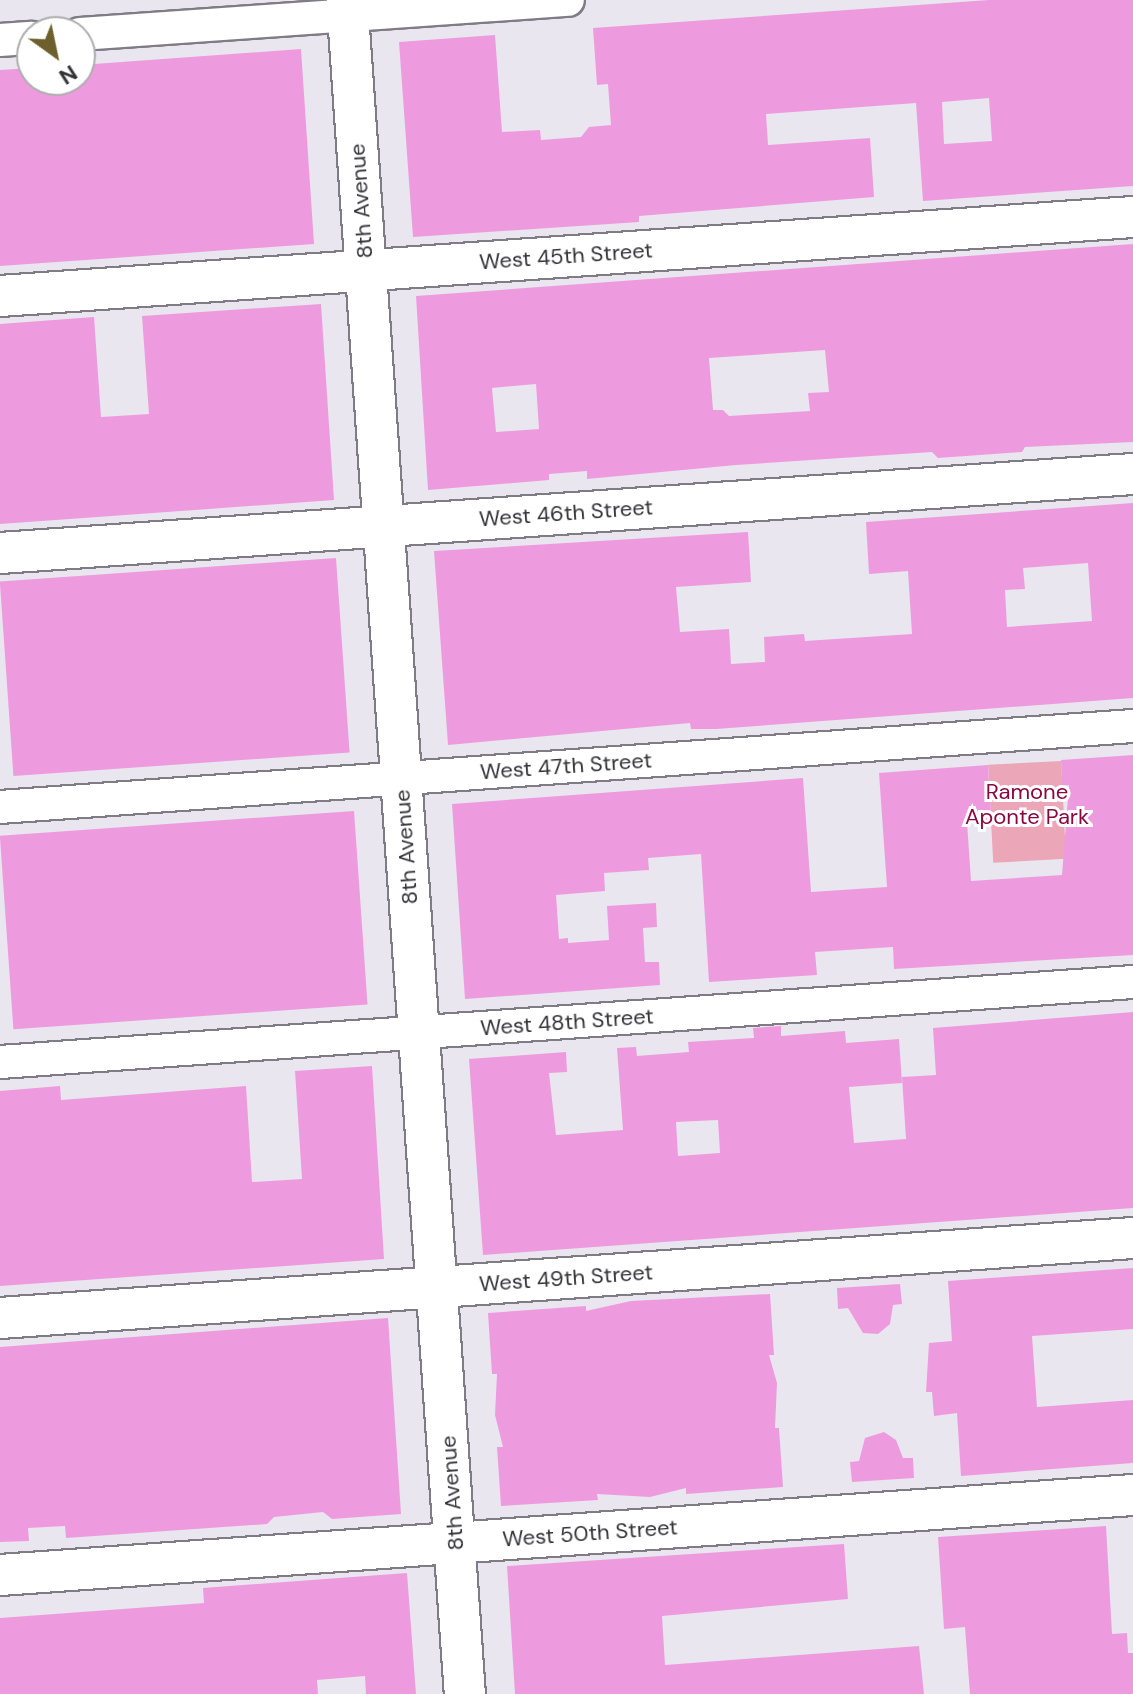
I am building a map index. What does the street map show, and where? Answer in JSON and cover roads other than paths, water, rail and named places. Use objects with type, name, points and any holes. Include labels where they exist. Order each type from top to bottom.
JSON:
[{"type":"main road","name":"8th Avenue","points":[[347,8],[439,1287],[465,1694]]},
{"type":"main road","name":"West 45th Street","points":[[0,296],[1133,217]]},
{"type":"main road","name":"West 46th Street","points":[[0,553],[1133,474]]},
{"type":"main road","name":"West 49th Street","points":[[0,1318],[1133,1238]]},
{"type":"main road","name":"West 50th Street","points":[[0,1575],[1133,1495]]},
{"type":"street","points":[[96,32],[347,8],[568,0]]},
{"type":"street","name":"West 47th Street","points":[[0,807],[1133,726]]},
{"type":"street","name":"West 48th Street","points":[[0,1062],[1133,982]]},
{"type":"park label","name":"Ramone Aponte Park","points":[[1027,804]]}]
